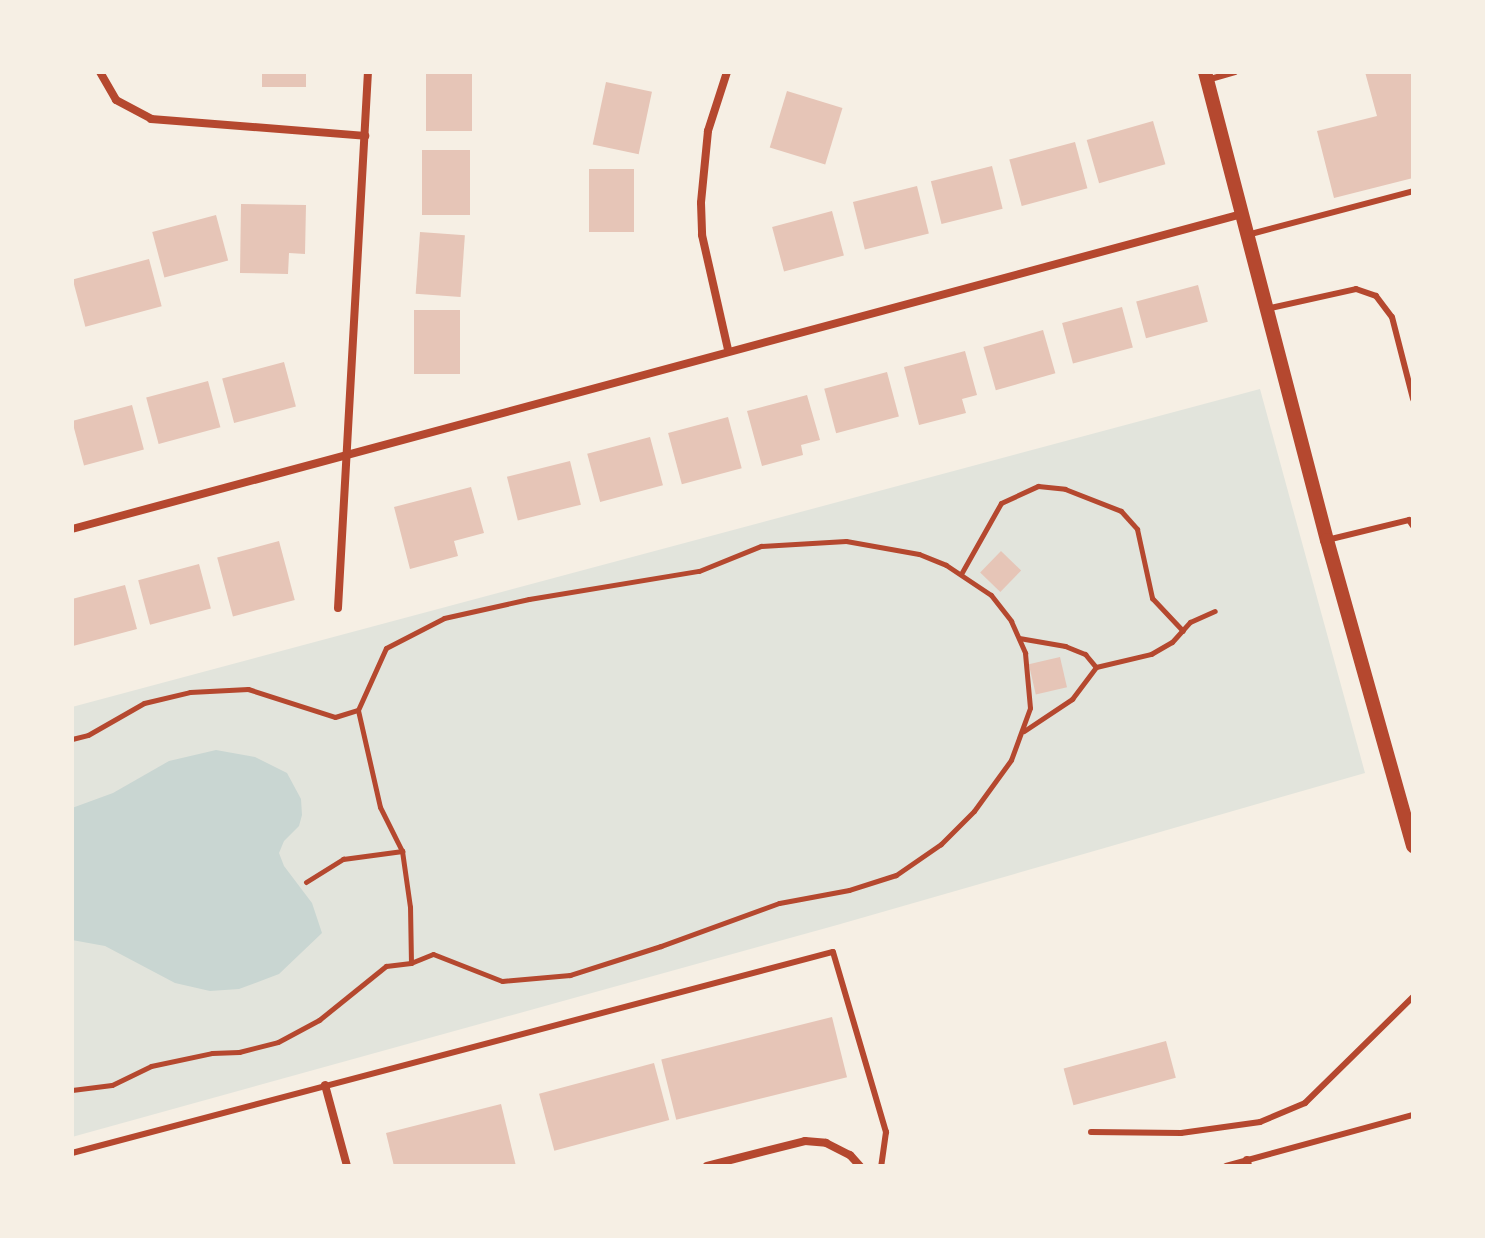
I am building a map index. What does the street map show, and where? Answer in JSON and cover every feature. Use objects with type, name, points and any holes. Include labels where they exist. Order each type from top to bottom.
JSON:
[{"type":"street","points":[[100,72],[116,100],[151,119],[365,136]]},
{"type":"street","points":[[338,608],[368,72]]},
{"type":"street","points":[[727,72],[708,131],[701,203],[702,235],[728,349]]},
{"type":"street","points":[[1206,76],[1327,540],[1413,846]]},
{"type":"street","points":[[72,529],[728,349],[1242,214]]},
{"type":"street","points":[[325,1085],[347,1166]]},
{"type":"street","points":[[707,1166],[805,1141],[826,1143],[850,1155],[860,1166]]},
{"type":"lane","points":[[1206,76],[1235,72]]},
{"type":"lane","points":[[1247,235],[1413,191]]},
{"type":"lane","points":[[1266,309],[1356,289],[1376,296],[1392,317],[1413,399]]},
{"type":"lane","points":[[1327,540],[1409,520],[1413,526]]},
{"type":"lane","points":[[72,1153],[833,952],[886,1132],[881,1166]]},
{"type":"lane","points":[[1091,1132],[1181,1133],[1260,1122],[1305,1103],[1413,997]]},
{"type":"lane","points":[[1226,1166],[1247,1163],[1413,1115]]},
{"type":"path","points":[[961,574],[1001,503],[1038,486],[1065,489],[1121,511],[1137,529],[1152,598],[1183,631]]},
{"type":"path","points":[[72,1090],[112,1085],[151,1066],[212,1053],[239,1052],[278,1042],[319,1020],[386,966],[411,963],[433,954],[502,981],[570,975],[779,903],[849,890],[896,875],[941,844],[974,811],[1011,760],[1030,708],[1028,670],[1011,621],[991,595],[961,574],[919,554],[881,545],[809,541],[761,546],[699,571],[529,599],[444,618],[386,648],[358,710],[380,807],[402,851],[410,907],[411,963]]},
{"type":"path","points":[[1024,731],[1072,699],[1096,667],[1151,654],[1172,642],[1190,622],[1215,611]]},
{"type":"path","points":[[1019,638],[1065,646],[1085,654],[1096,667]]},
{"type":"path","points":[[72,739],[88,735],[144,703],[190,692],[248,689],[335,717],[358,710]]},
{"type":"path","points":[[306,882],[343,859],[402,851]]},
{"type":"shaded area","points":[[1260,389],[1365,773],[837,925],[72,1137],[72,707]]},
{"type":"shaded area","points":[[216,750],[255,757],[287,773],[301,799],[302,815],[299,826],[284,841],[279,853],[284,866],[312,903],[322,933],[279,974],[239,989],[210,991],[175,983],[105,946],[72,940],[72,808],[113,793],[169,761]]},
{"type":"building","points":[[262,72],[306,72],[306,87],[262,87]]},
{"type":"building","points":[[426,72],[472,72],[472,131],[426,131]]},
{"type":"building","points":[[1365,72],[1413,72],[1413,178],[1334,198],[1317,131],[1377,116]]},
{"type":"building","points":[[606,82],[652,92],[639,154],[593,145]]},
{"type":"building","points":[[787,91],[842,108],[825,164],[770,147]]},
{"type":"building","points":[[1153,121],[1165,164],[1099,183],[1087,140]]},
{"type":"building","points":[[1075,142],[1087,188],[1022,206],[1009,160]]},
{"type":"building","points":[[422,150],[470,150],[470,215],[422,215]]},
{"type":"building","points":[[992,166],[1003,209],[942,224],[931,181]]},
{"type":"building","points":[[589,169],[634,169],[634,232],[589,232]]},
{"type":"building","points":[[917,186],[929,234],[865,250],[853,202]]},
{"type":"building","points":[[241,204],[306,205],[305,254],[289,253],[288,274],[240,273]]},
{"type":"building","points":[[832,211],[844,255],[784,271],[772,227]]},
{"type":"building","points":[[216,215],[228,260],[164,277],[152,232]]},
{"type":"building","points":[[420,232],[465,235],[461,297],[416,294]]},
{"type":"building","points":[[149,259],[162,306],[85,327],[73,279]]},
{"type":"building","points":[[1198,285],[1208,322],[1146,338],[1136,302]]},
{"type":"building","points":[[1122,307],[1133,348],[1073,364],[1062,323]]},
{"type":"building","points":[[414,310],[460,310],[460,374],[414,374]]},
{"type":"building","points":[[1043,330],[1055,373],[996,390],[983,347]]},
{"type":"building","points":[[965,351],[977,395],[962,399],[966,413],[919,425],[904,367]]},
{"type":"building","points":[[284,362],[296,406],[234,423],[222,379]]},
{"type":"building","points":[[887,372],[899,416],[836,433],[824,389]]},
{"type":"building","points":[[208,381],[220,427],[159,444],[146,398]]},
{"type":"building","points":[[807,395],[820,440],[801,445],[803,455],[762,466],[747,411]]},
{"type":"building","points":[[132,405],[144,449],[84,465],[72,421]]},
{"type":"building","points":[[728,417],[742,468],[682,484],[668,433]]},
{"type":"building","points":[[650,437],[663,485],[600,502],[587,454]]},
{"type":"building","points":[[570,461],[581,505],[518,520],[507,477]]},
{"type":"building","points":[[471,487],[484,533],[454,541],[458,556],[410,569],[394,507]]},
{"type":"building","points":[[279,541],[295,600],[233,616],[217,558]]},
{"type":"building","points":[[1001,551],[1021,570],[1000,592],[980,573]]},
{"type":"building","points":[[199,564],[211,608],[150,625],[138,580]]},
{"type":"building","points":[[125,585],[137,629],[73,646],[72,599]]},
{"type":"building","points":[[1060,657],[1067,687],[1036,694],[1029,664]]},
{"type":"building","points":[[832,1017],[847,1077],[676,1120],[661,1060]]},
{"type":"building","points":[[1166,1041],[1176,1078],[1073,1105],[1064,1068]]},
{"type":"building","points":[[654,1063],[669,1120],[554,1151],[539,1094]]},
{"type":"building","points":[[501,1104],[516,1166],[394,1166],[386,1133]]}]
